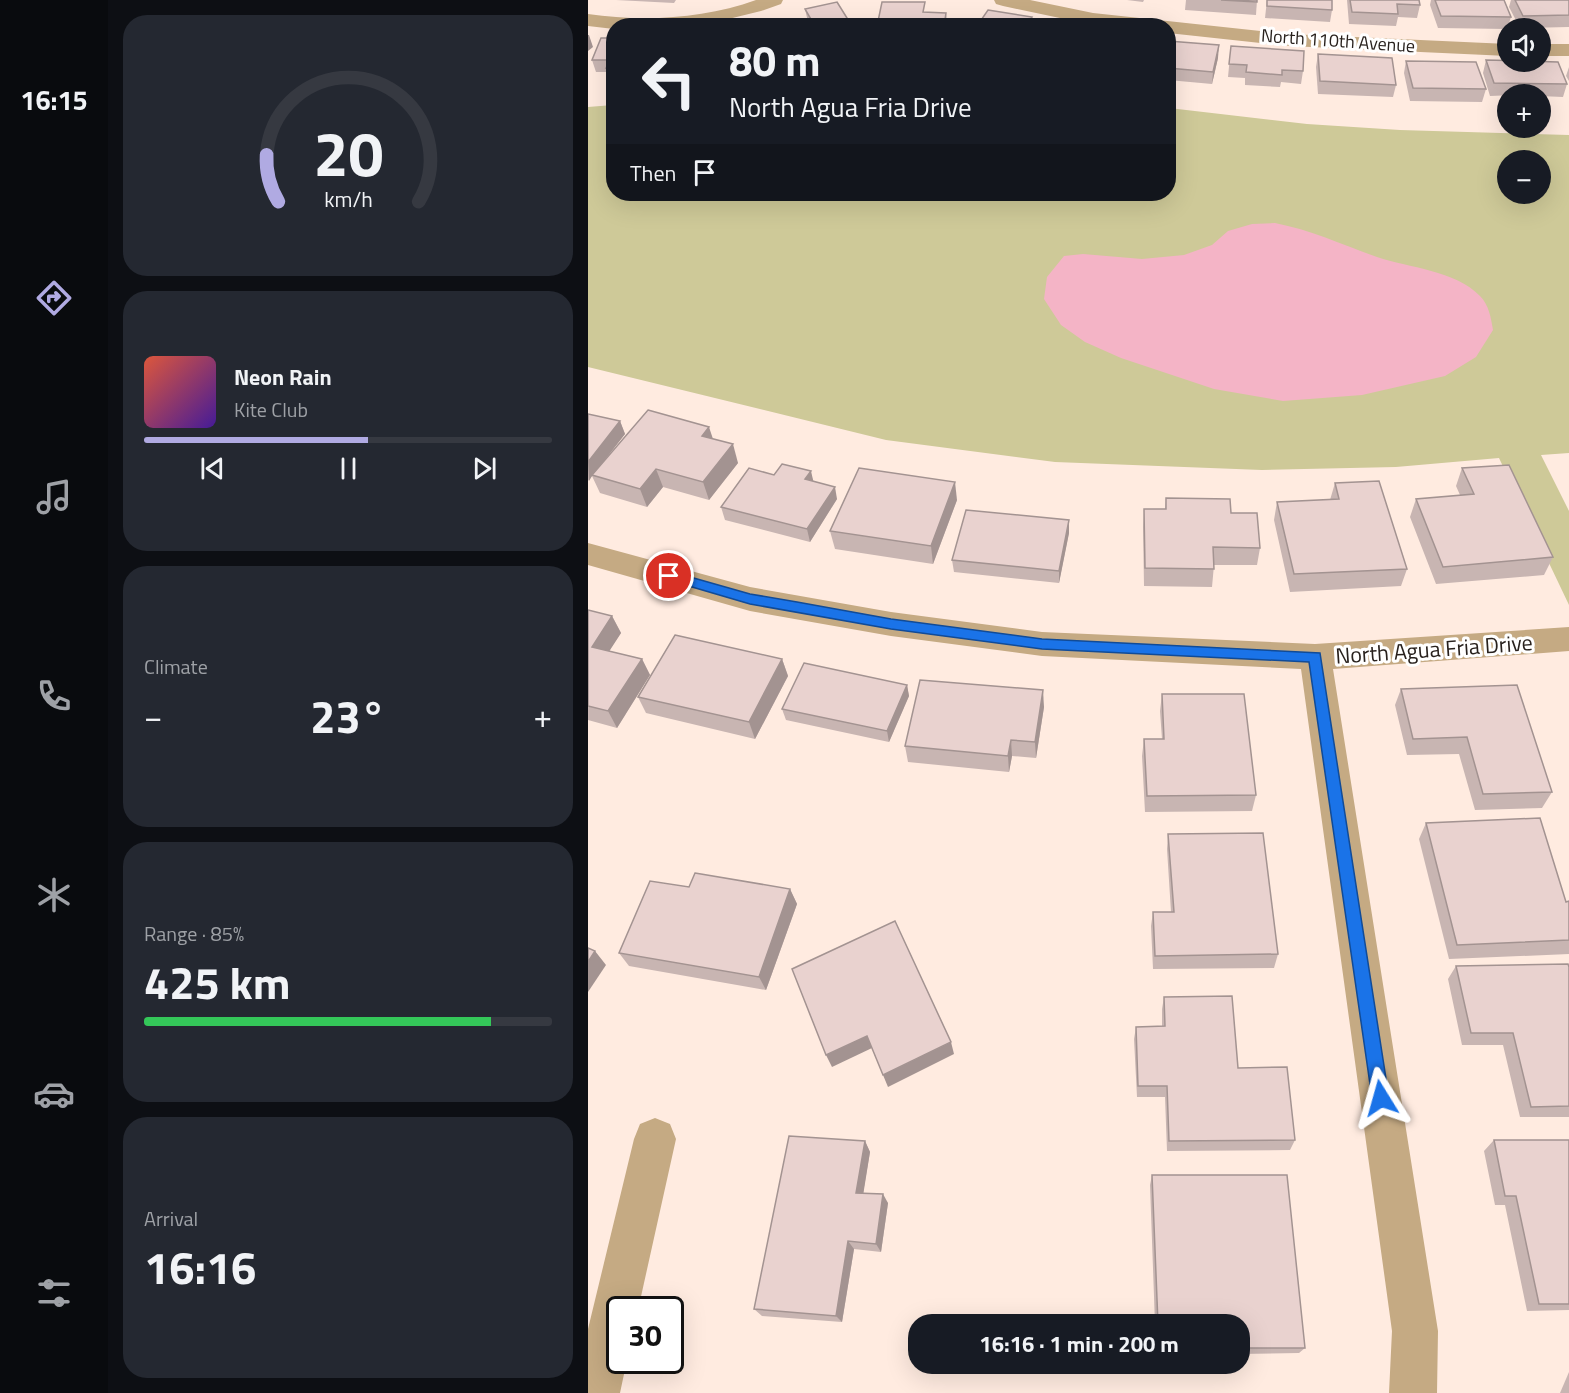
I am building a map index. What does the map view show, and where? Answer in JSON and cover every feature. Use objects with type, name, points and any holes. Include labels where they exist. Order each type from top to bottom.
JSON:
[{"type":"street","points":[[700,18],[750,10],[774,0]]},
{"type":"street","points":[[1003,0],[1088,18]]},
{"type":"street","points":[[588,20],[606,22]]},
{"type":"street","name":"North 110th Avenue","points":[[1176,28],[1289,40],[1497,49]]},
{"type":"street","points":[[1551,50],[1569,50]]},
{"type":"street","name":"North Agua Fria Drive","points":[[588,554],[750,599],[891,624],[1042,644],[1315,657],[1569,639]]},
{"type":"street","points":[[1315,657],[1415,1331],[1413,1393]]},
{"type":"street","points":[[596,1393],[655,1138]]},
{"type":"shaded area","points":[[606,106],[606,201],[1176,201],[1176,109],[1307,124],[1497,133],[1497,138],[1551,138],[1551,134],[1569,135],[1569,453],[1541,455],[1569,511],[1569,605],[1499,458],[1396,467],[1262,470],[1055,462],[886,440],[588,367],[588,107]]},
{"type":"shaded area","points":[[1275,223],[1314,234],[1377,257],[1458,280],[1470,287],[1486,303],[1493,330],[1476,357],[1445,376],[1362,395],[1283,401],[1214,389],[1121,358],[1085,342],[1061,325],[1044,299],[1047,277],[1064,256],[1083,254],[1142,259],[1184,255],[1212,245],[1228,231],[1252,224]]},
{"type":"building","points":[[1221,0],[1257,0],[1257,2]]},
{"type":"building","points":[[1267,0],[1332,0],[1332,10],[1267,6]]},
{"type":"building","points":[[1350,0],[1419,0],[1420,5],[1397,4],[1398,14],[1352,12]]},
{"type":"building","points":[[1435,0],[1504,0],[1511,17],[1441,16]]},
{"type":"building","points":[[1515,0],[1569,0],[1569,15],[1523,16]]},
{"type":"building","points":[[837,2],[847,18],[810,18],[805,9]]},
{"type":"building","points":[[882,2],[925,2],[923,12],[946,13],[945,18],[879,18]]},
{"type":"building","points":[[988,10],[1032,17],[1031,18],[982,18]]},
{"type":"building","points":[[601,38],[606,38],[606,60],[592,60]]},
{"type":"building","points":[[1176,42],[1219,45],[1213,72],[1176,69]]},
{"type":"building","points":[[1231,46],[1304,51],[1303,71],[1282,70],[1282,75],[1246,72],[1247,65],[1229,64]]},
{"type":"building","points":[[1318,54],[1392,58],[1396,85],[1320,81]]},
{"type":"building","points":[[1486,60],[1497,60],[1497,72],[1551,72],[1551,62],[1558,62],[1567,84],[1494,83]]},
{"type":"building","points":[[1406,61],[1476,62],[1486,89],[1413,88]]},
{"type":"building","points":[[648,410],[709,427],[702,436],[733,444],[703,482],[656,469],[640,489],[592,475]]},
{"type":"building","points":[[588,414],[620,421],[588,462]]},
{"type":"building","points":[[782,464],[811,471],[805,479],[835,487],[807,529],[721,507],[749,468],[774,475]]},
{"type":"building","points":[[1509,465],[1553,557],[1443,567],[1416,499],[1474,494],[1462,468]]},
{"type":"building","points":[[859,468],[955,482],[931,546],[830,531]]},
{"type":"building","points":[[1379,481],[1407,569],[1294,574],[1277,502],[1339,499],[1335,483]]},
{"type":"building","points":[[1166,498],[1230,499],[1231,513],[1257,513],[1260,548],[1213,547],[1214,569],[1145,568],[1144,509],[1166,509]]},
{"type":"building","points":[[966,510],[1069,520],[1059,571],[952,560]]},
{"type":"building","points":[[588,610],[612,616],[592,647],[642,659],[608,711],[588,706]]},
{"type":"building","points":[[675,635],[782,659],[749,722],[638,697]]},
{"type":"building","points":[[804,663],[907,685],[887,731],[782,709]]},
{"type":"building","points":[[920,680],[1043,690],[1035,742],[1011,740],[1008,756],[905,746]]},
{"type":"building","points":[[1517,685],[1552,792],[1483,794],[1467,737],[1413,739],[1401,689]]},
{"type":"building","points":[[1162,694],[1244,694],[1256,795],[1147,796],[1144,739],[1164,739]]},
{"type":"building","points":[[1540,818],[1566,902],[1569,901],[1569,940],[1457,945],[1426,823]]},
{"type":"building","points":[[1263,833],[1278,954],[1155,956],[1153,912],[1174,912],[1168,834]]},
{"type":"building","points":[[695,873],[790,889],[759,977],[619,953],[650,881],[689,887]]},
{"type":"building","points":[[895,921],[951,1042],[883,1075],[867,1036],[826,1055],[792,969]]},
{"type":"building","points":[[588,948],[595,951],[588,962]]},
{"type":"building","points":[[1568,964],[1569,1106],[1531,1107],[1513,1033],[1471,1033],[1456,966]]},
{"type":"building","points":[[1232,996],[1238,1068],[1287,1067],[1295,1140],[1169,1141],[1167,1086],[1138,1086],[1136,1027],[1165,1026],[1164,997]]},
{"type":"building","points":[[789,1136],[865,1141],[856,1193],[883,1194],[876,1244],[848,1241],[836,1316],[754,1309]]},
{"type":"building","points":[[1494,1140],[1569,1140],[1569,1304],[1539,1304],[1516,1196],[1505,1196]]},
{"type":"building","points":[[1152,1175],[1287,1175],[1305,1348],[1250,1348],[1250,1314],[1158,1314]]},
{"type":"route","points":[[669,576],[750,599],[891,624],[1042,644],[1315,657],[1381,1098]]}]
